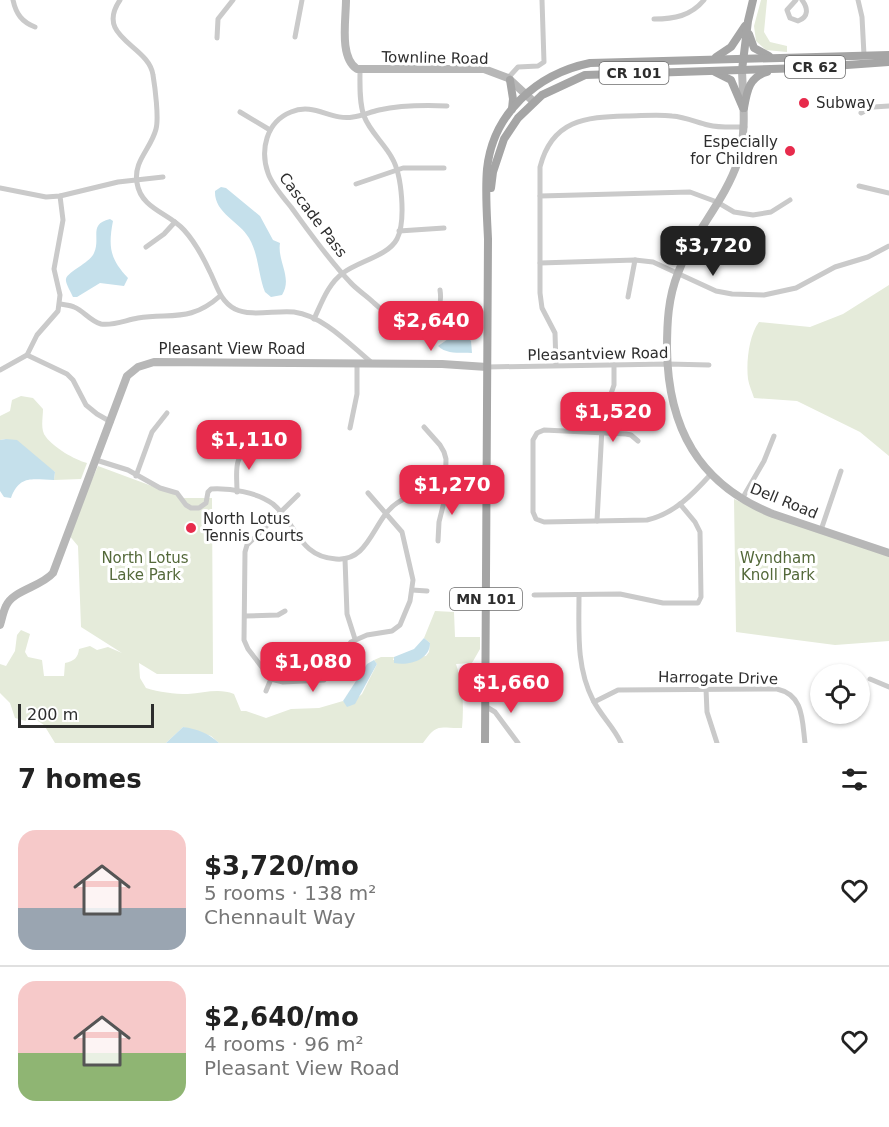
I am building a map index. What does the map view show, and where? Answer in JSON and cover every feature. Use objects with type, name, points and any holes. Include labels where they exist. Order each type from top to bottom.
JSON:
[{"type":"main road","name":"CR 101","points":[[534,102],[555,87],[585,75],[742,70],[753,0]]},
{"type":"main road","points":[[748,21],[749,39],[754,48],[762,54],[777,57]]},
{"type":"main road","name":"CR 101","points":[[706,59],[717,57],[731,47],[748,21]]},
{"type":"main road","name":"CR 62","points":[[743,58],[889,55]]},
{"type":"main road","name":"CR 101","points":[[526,93],[554,74],[574,66],[590,63],[743,58]]},
{"type":"main road","name":"CR 62","points":[[742,70],[889,62]]},
{"type":"main road","points":[[744,108],[748,87],[754,78],[778,69]]},
{"type":"main road","points":[[702,71],[717,73],[731,80],[744,108]]},
{"type":"main road","points":[[509,79],[513,99],[512,110]]},
{"type":"main road","name":"MN 101","points":[[485,743],[488,166],[497,134],[526,93]]},
{"type":"main road","name":"MN 101","points":[[488,239],[493,172],[498,154],[509,130],[534,102]]},
{"type":"street","points":[[13,0],[19,16],[35,27]]},
{"type":"street","points":[[112,0],[119,2],[114,14],[116,28],[123,39],[150,64],[154,76],[156,128],[137,166],[136,180],[147,204],[183,229],[199,250],[220,296],[231,306],[239,311],[306,314],[336,333],[374,364]]},
{"type":"street","points":[[217,38],[218,19],[233,0]]},
{"type":"street","points":[[295,37],[302,0]]},
{"type":"street","points":[[314,319],[328,288],[342,274],[360,262],[386,251],[393,245],[399,231],[400,183],[397,169],[393,158],[369,127],[363,114],[360,70],[351,64],[346,52],[346,0]]},
{"type":"street","points":[[509,79],[518,67],[538,66],[544,62],[542,0]]},
{"type":"street","points":[[654,19],[676,18],[684,15],[704,0]]},
{"type":"street","points":[[796,0],[788,10],[790,18],[798,21],[806,16],[807,12],[801,0]]},
{"type":"street","points":[[858,0],[862,17],[864,55]]},
{"type":"street","name":"Townline Road","points":[[360,70],[478,69],[496,72],[509,79],[534,102]]},
{"type":"street","name":"Dell Road","points":[[742,70],[744,127],[738,160],[733,174],[678,272],[670,298],[668,314],[669,388],[677,418],[694,452],[711,474],[742,499],[764,511],[889,553]]},
{"type":"street","points":[[240,112],[270,130],[279,119],[291,112],[303,109],[315,109],[345,118],[397,107],[447,106]]},
{"type":"street","points":[[861,112],[873,107],[889,106]]},
{"type":"street","points":[[556,365],[555,333],[540,300],[540,167],[547,148],[560,132],[577,122],[597,117],[674,116],[718,127],[744,127]]},
{"type":"street","name":"Cascade Pass","points":[[270,130],[264,150],[269,176],[342,274],[384,312],[402,320],[423,321],[435,315],[442,301],[440,290]]},
{"type":"street","points":[[356,184],[397,169],[444,168]]},
{"type":"street","points":[[0,188],[46,197],[60,196],[118,182],[163,177]]},
{"type":"street","points":[[859,186],[889,193]]},
{"type":"street","points":[[540,196],[680,191],[701,195],[734,212],[753,215],[771,212],[790,200]]},
{"type":"street","points":[[0,370],[27,355],[37,335],[58,312],[60,304],[54,269],[63,220],[60,196]]},
{"type":"street","points":[[146,247],[164,234],[175,222]]},
{"type":"street","points":[[399,231],[444,228]]},
{"type":"street","points":[[540,263],[635,260],[653,262],[716,291],[748,296],[765,295],[796,288],[835,267],[868,257],[889,246]]},
{"type":"street","points":[[628,297],[635,260]]},
{"type":"street","points":[[60,304],[74,306],[102,324],[113,324],[141,318],[183,316],[210,305],[220,296]]},
{"type":"street","points":[[27,355],[67,374],[73,380],[86,405],[111,422]]},
{"type":"street","name":"Pleasant View Road","points":[[0,625],[6,605],[11,598],[47,580],[53,573],[127,376],[132,370],[154,362],[487,367]]},
{"type":"street","points":[[350,428],[357,394],[357,364]]},
{"type":"street","points":[[597,521],[602,433],[606,408],[614,385],[614,365]]},
{"type":"street","name":"Pleasantview Road","points":[[487,367],[710,365]]},
{"type":"street","points":[[136,476],[152,432],[167,413]]},
{"type":"street","points":[[424,427],[444,452],[445,492],[438,522],[438,541]]},
{"type":"street","points":[[638,441],[631,435],[544,430],[537,433],[533,440],[533,512],[536,519],[544,522],[647,520],[667,514],[711,474]]},
{"type":"street","points":[[742,499],[761,467],[774,436]]},
{"type":"street","points":[[237,492],[238,457],[254,445]]},
{"type":"street","points":[[96,460],[128,470],[160,488],[177,494],[191,508],[199,508],[206,503],[208,492],[211,489],[256,495],[272,504],[308,550],[321,556],[345,559],[358,553],[368,544],[373,531],[386,513],[408,497],[424,493],[487,492]]},
{"type":"street","points":[[821,530],[841,471]]},
{"type":"street","points":[[298,495],[248,545],[245,552],[244,640],[248,649],[272,679],[283,682],[324,680],[355,639],[367,634],[392,631],[400,625],[405,616],[413,580],[402,532],[368,493]]},
{"type":"street","points":[[534,595],[620,594],[663,603],[698,603],[701,597],[700,532],[680,504]]},
{"type":"street","points":[[345,559],[347,615],[355,639]]},
{"type":"street","points":[[412,590],[427,591]]},
{"type":"street","points":[[579,595],[580,662],[585,681],[594,702],[621,743]]},
{"type":"street","points":[[245,616],[278,615],[285,611]]},
{"type":"street","points":[[266,691],[272,679]]},
{"type":"street","points":[[870,679],[889,687]]},
{"type":"street","points":[[706,689],[707,712],[717,743]]},
{"type":"street","name":"Harrogate Drive","points":[[594,702],[618,690],[777,689],[795,698],[801,710],[805,743]]},
{"type":"street","points":[[485,706],[495,712],[518,743]]},
{"type":"green space","points":[[761,0],[767,0],[764,32],[770,42],[787,46],[787,52],[766,50],[756,41],[754,26]]},
{"type":"green space","points":[[889,285],[889,456],[860,432],[797,401],[754,398],[748,379],[747,365],[751,341],[759,322],[810,327],[843,314]]},
{"type":"green space","points":[[21,396],[33,398],[43,409],[43,431],[49,441],[65,453],[87,463],[81,479],[54,480],[55,472],[6,439],[0,440],[0,416],[10,411],[12,400]]},
{"type":"green space","name":"North Lotus Lake Park","points":[[98,466],[179,498],[212,498],[213,674],[157,674],[139,663],[140,678],[146,688],[183,694],[228,692],[234,694],[241,711],[266,718],[291,709],[319,708],[343,701],[348,706],[362,694],[377,664],[374,660],[381,657],[394,657],[393,660],[426,656],[430,643],[424,638],[435,611],[454,612],[455,637],[480,637],[480,649],[472,663],[456,664],[462,696],[462,728],[436,729],[423,743],[219,743],[211,736],[183,727],[166,743],[55,743],[44,725],[35,719],[26,721],[15,718],[10,703],[0,693],[0,664],[6,666],[15,651],[17,635],[21,630],[30,634],[25,652],[28,657],[42,660],[44,676],[64,676],[65,663],[75,659],[79,649],[90,646],[97,650],[108,647],[122,653],[81,627],[78,546],[68,534]]},
{"type":"green space","name":"Wyndham Knoll Park","points":[[734,499],[773,517],[889,556],[889,641],[835,645],[736,632]]},
{"type":"water","points":[[221,187],[226,188],[260,216],[273,240],[280,243],[286,282],[282,295],[271,297],[265,292],[255,251],[249,238],[218,205],[215,191]]},
{"type":"water","points":[[110,219],[113,221],[112,252],[117,265],[128,278],[124,286],[100,283],[77,297],[73,297],[66,279],[92,257],[96,247],[97,228],[103,221]]},
{"type":"water","points":[[461,330],[471,341],[472,353],[450,352],[438,346]]},
{"type":"water","points":[[0,440],[17,440],[55,472],[54,480],[28,480],[19,485],[11,498],[4,497],[0,491]]},
{"type":"water","points":[[424,638],[430,643],[423,658],[406,664],[394,663],[394,657],[414,649]]},
{"type":"water","points":[[374,660],[377,664],[355,704],[347,707],[343,701],[367,664]]},
{"type":"water","points":[[183,727],[202,732],[219,743],[166,743]]},
{"type":"place","name":"Subway","points":[[804,103]]},
{"type":"place","name":"Especially for Children","points":[[790,151]]},
{"type":"place","name":"North Lotus Tennis Courts","points":[[191,528]]}]
